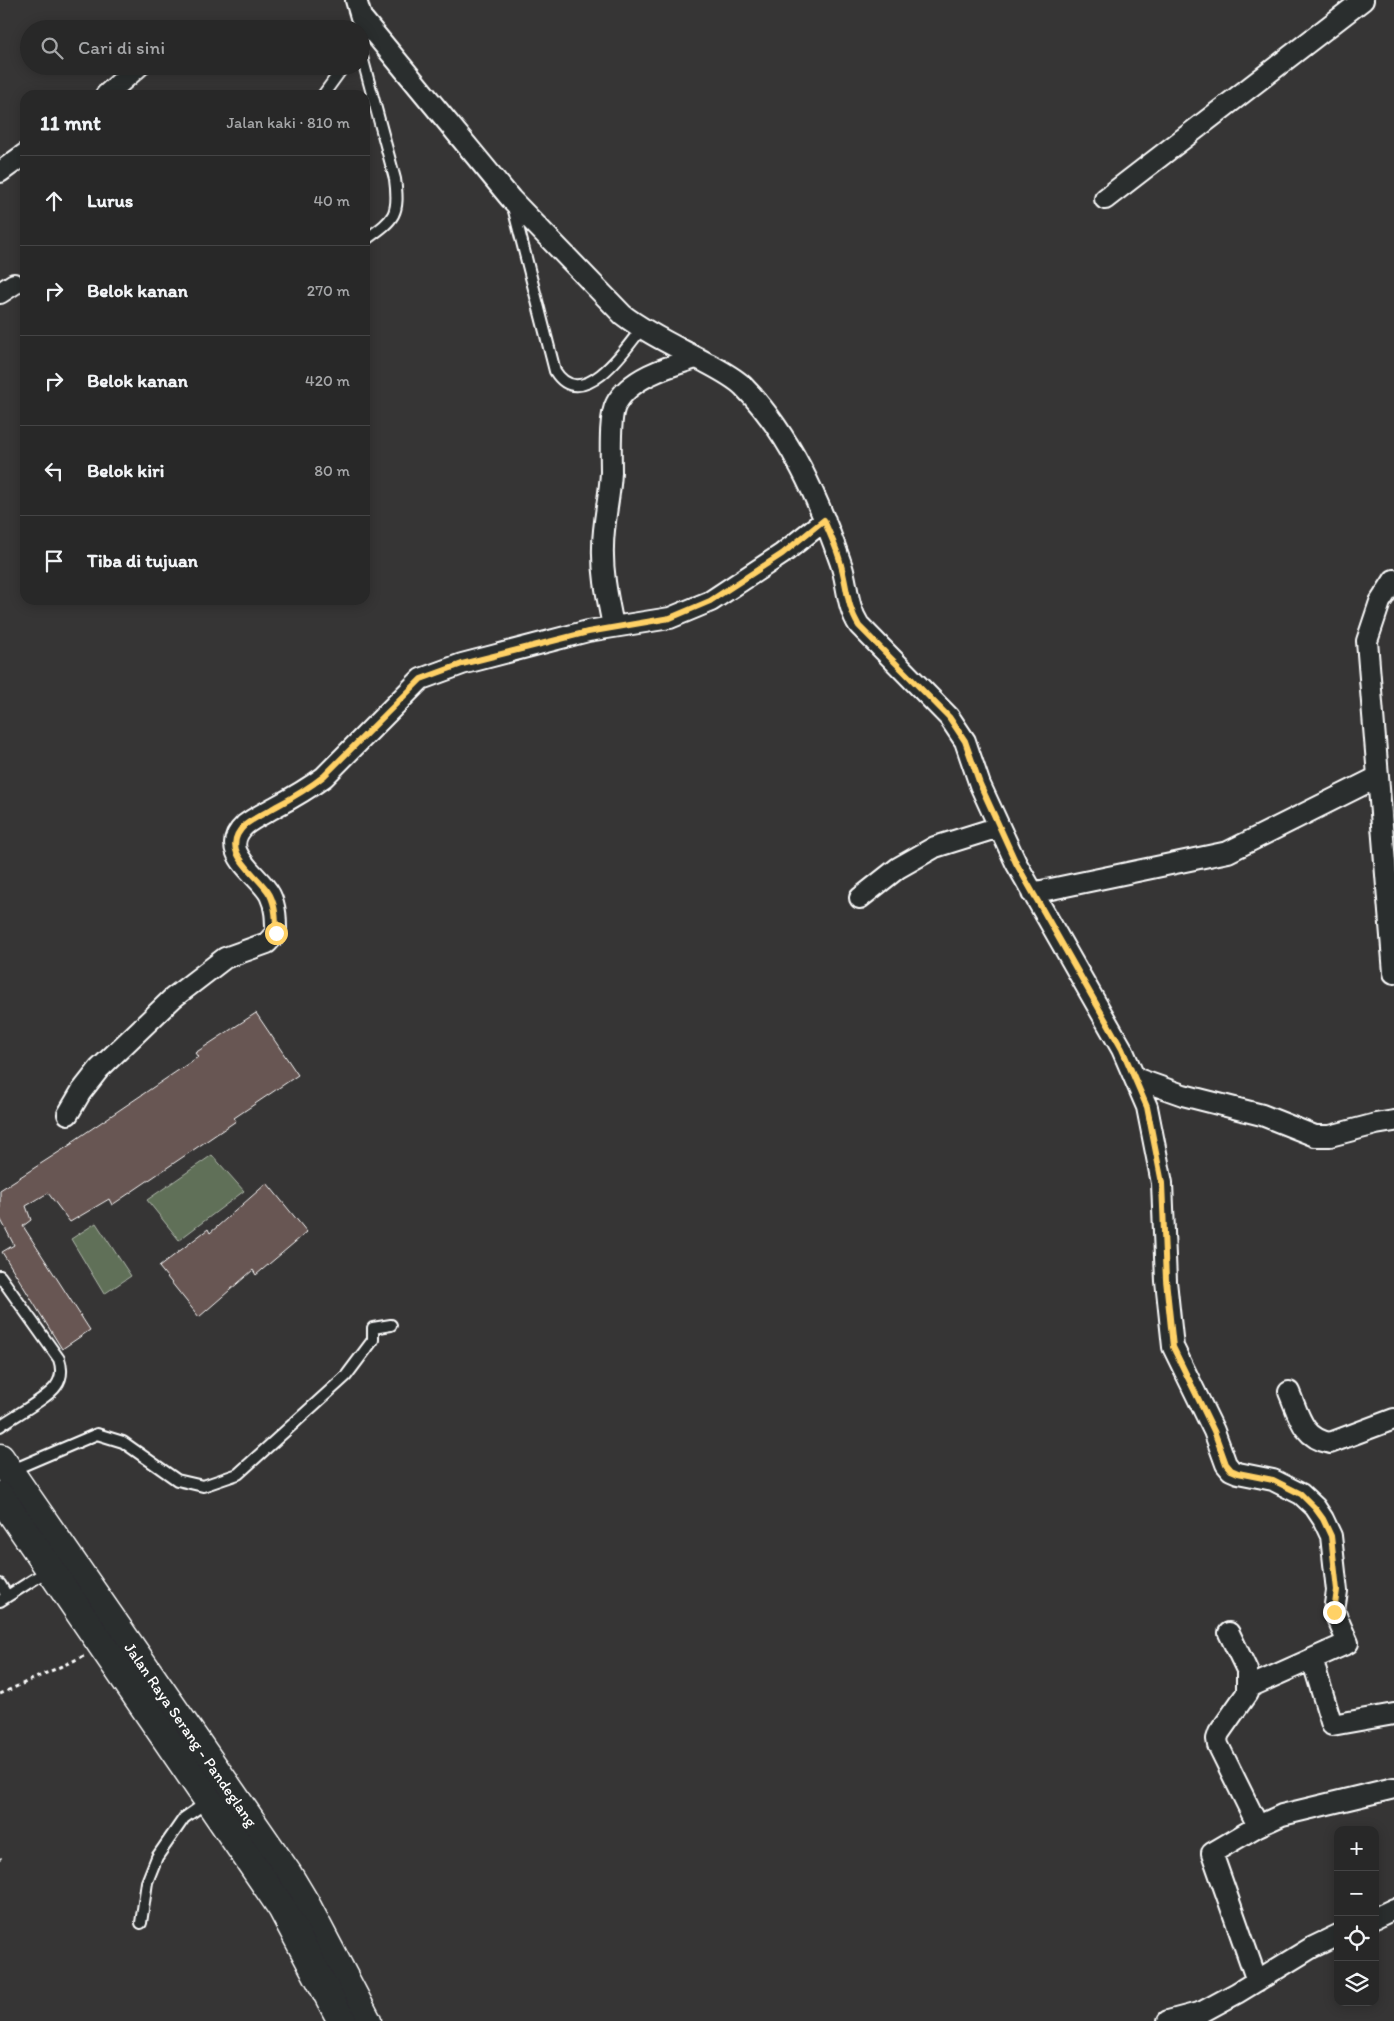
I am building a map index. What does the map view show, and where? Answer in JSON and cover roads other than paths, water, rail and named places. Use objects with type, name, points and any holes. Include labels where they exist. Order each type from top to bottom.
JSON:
[{"type":"highway","name":"Jalan Raya Serang - Pandeglang","points":[[3,1475],[58,1563],[102,1647],[282,1908],[342,2021]]},
{"type":"highway","name":"Jalan Raya Serang - Pandeglang","points":[[58,1563],[287,1873],[305,1903],[367,2021]]},
{"type":"street","points":[[1105,199],[1363,0]]},
{"type":"street","points":[[370,29],[511,199],[623,314],[641,329],[727,374],[742,386],[773,422],[804,470],[841,563],[850,608],[859,626],[949,717],[965,741],[980,784],[999,827],[1032,893],[1046,913],[1122,1049],[1147,1107],[1162,1183],[1166,1280],[1173,1347],[1214,1431],[1226,1464],[1238,1473],[1273,1480],[1301,1494],[1315,1508],[1331,1536],[1337,1590],[1334,1612],[1348,1643],[1247,1688]]},
{"type":"street","points":[[112,90],[129,75]]},
{"type":"street","points":[[0,172],[20,158]]},
{"type":"street","points":[[613,626],[603,566],[603,545],[610,476],[613,414],[616,403],[628,389],[647,376],[664,368],[696,358]]},
{"type":"street","points":[[68,1114],[81,1092],[99,1069],[174,998],[225,958],[267,943],[276,933],[276,911],[270,894],[242,862],[235,849],[237,836],[244,826],[307,789],[324,776],[421,679],[462,664],[613,626],[670,618],[710,601],[782,554],[824,520]]},
{"type":"street","points":[[1394,580],[1380,602],[1368,641],[1394,973]]},
{"type":"street","points":[[1032,893],[1228,852],[1378,777]]},
{"type":"street","points":[[860,898],[898,868],[934,847],[999,827]]},
{"type":"street","points":[[1135,1078],[1183,1095],[1262,1115],[1315,1136],[1330,1136],[1394,1121]]},
{"type":"street","points":[[1289,1392],[1308,1433],[1319,1441],[1330,1443],[1394,1419]]},
{"type":"street","points":[[1229,1633],[1247,1670],[1247,1693],[1229,1717],[1217,1739],[1258,1826]]},
{"type":"street","points":[[1312,1659],[1332,1725],[1394,1714]]},
{"type":"street","points":[[1257,1981],[1212,1853],[1258,1826],[1294,1811],[1394,1788]]},
{"type":"street","points":[[1379,1916],[1394,1909]]},
{"type":"street","points":[[1168,2021],[1202,2012],[1311,1948],[1334,1937]]},
{"type":"lane","points":[[327,90],[337,75]]},
{"type":"lane","points":[[367,75],[395,179],[397,196],[397,208],[392,217],[386,225],[370,236]]},
{"type":"lane","points":[[511,199],[555,371],[561,380],[576,386],[587,383],[608,369],[641,329]]},
{"type":"lane","points":[[0,1276],[59,1359],[61,1366],[60,1380],[52,1391],[0,1426]]},
{"type":"lane","points":[[3,1475],[97,1434],[123,1442],[177,1480],[203,1486],[238,1474],[346,1376],[373,1340],[373,1328],[391,1325]]},
{"type":"lane","points":[[0,1584],[4,1598],[58,1563]]},
{"type":"lane","points":[[141,1923],[147,1882],[157,1857],[184,1818],[208,1801]]}]
